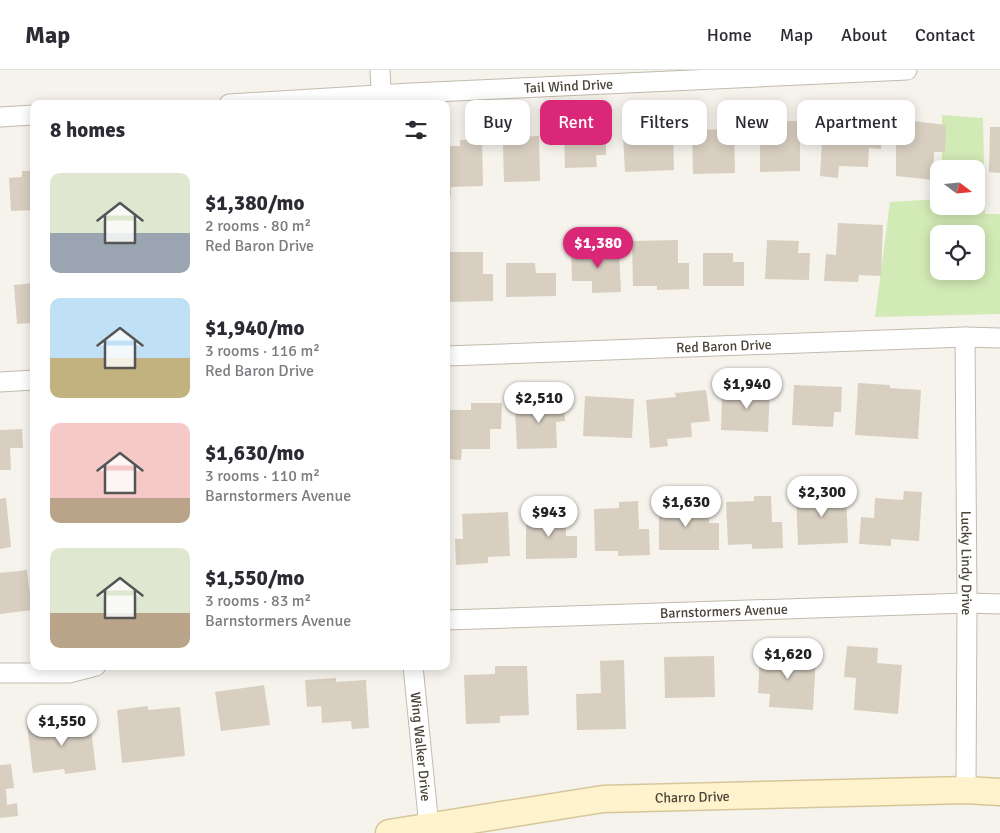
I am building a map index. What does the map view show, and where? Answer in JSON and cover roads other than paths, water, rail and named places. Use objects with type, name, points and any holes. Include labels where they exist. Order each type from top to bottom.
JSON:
[{"type":"street","points":[[380,70],[382,99]]},
{"type":"street","name":"Tail Wind Drive","points":[[351,100],[907,70]]},
{"type":"street","points":[[0,117],[30,115]]},
{"type":"street","name":"Red Baron Drive","points":[[450,356],[965,337],[1000,338]]},
{"type":"street","name":"Lucky Lindy Drive","points":[[965,337],[966,790]]},
{"type":"street","points":[[0,382],[30,380]]},
{"type":"street","name":"Barnstormers Avenue","points":[[450,620],[967,603],[1000,604]]},
{"type":"street","points":[[0,673],[69,673],[81,670]]},
{"type":"street","name":"Wing Walker Drive","points":[[414,670],[429,827]]},
{"type":"street","name":"Charro Drive","points":[[389,833],[603,799],[966,790],[1000,792]]}]
